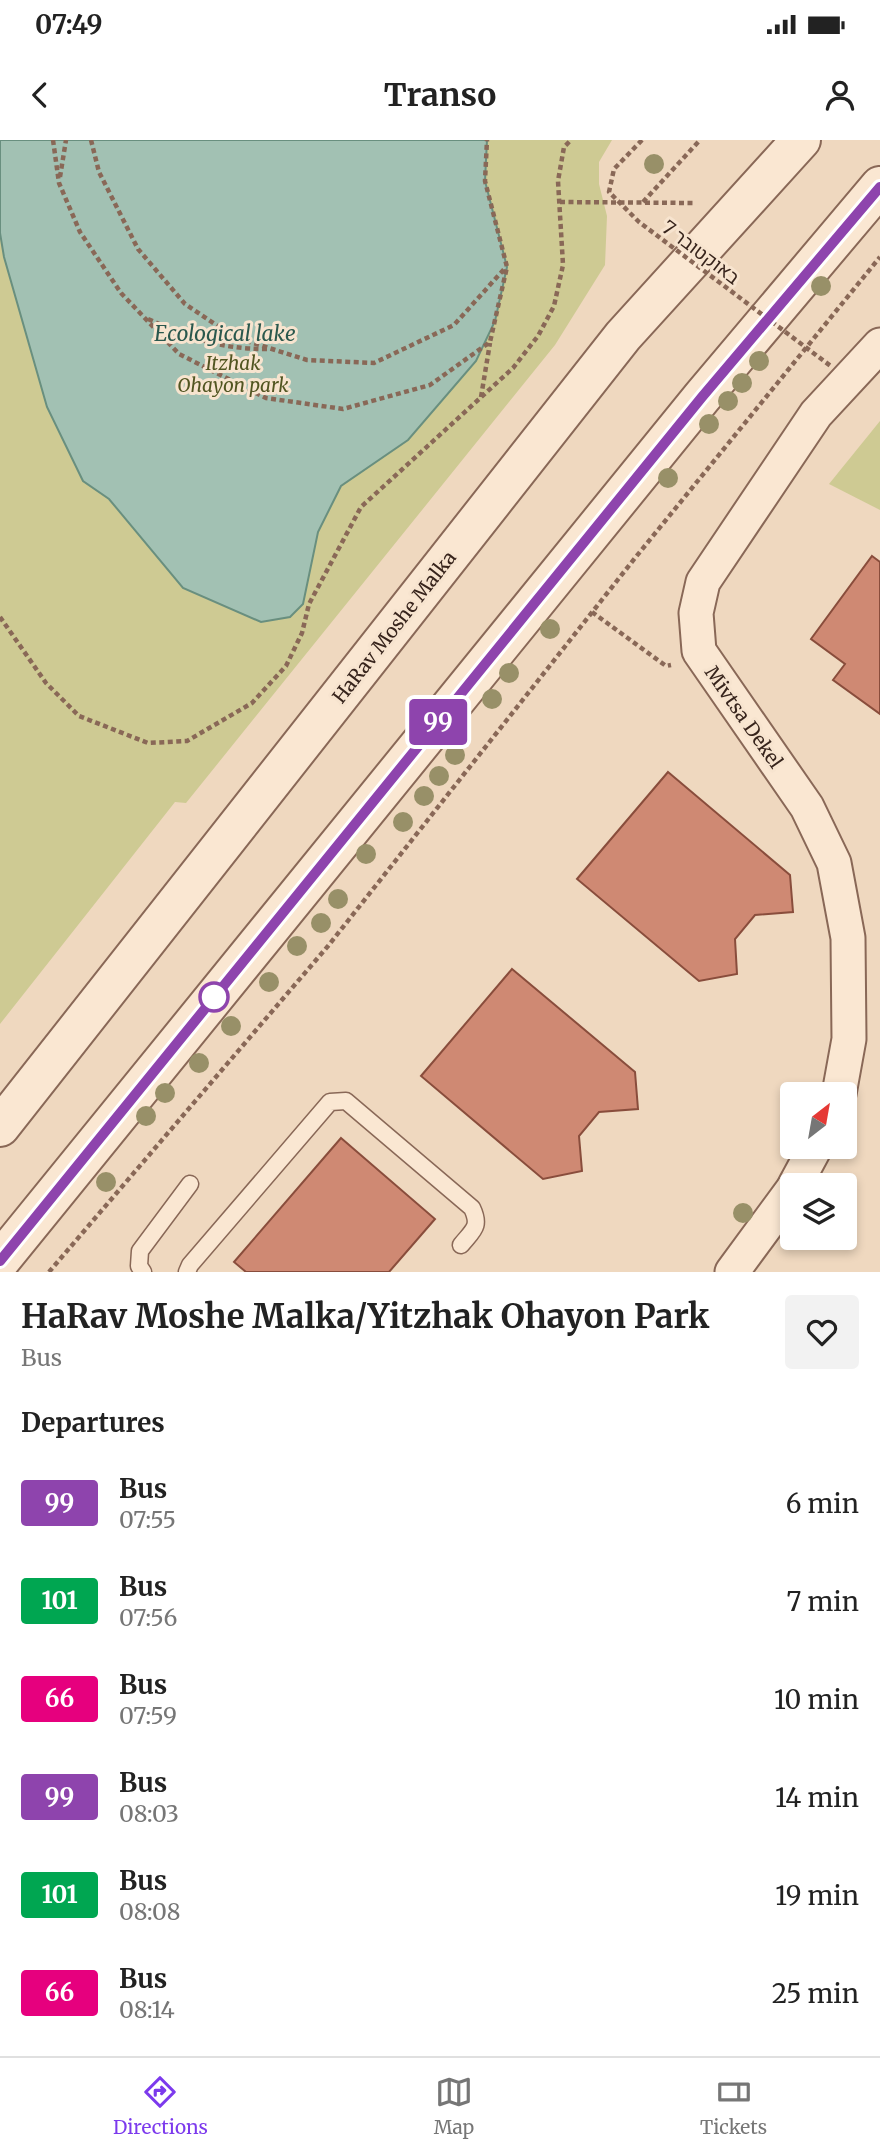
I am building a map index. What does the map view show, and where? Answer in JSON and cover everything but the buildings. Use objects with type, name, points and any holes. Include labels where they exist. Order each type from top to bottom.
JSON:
[{"type":"street","name":"HaRav Moshe Malka","points":[[0,1127],[623,336],[801,140]]},
{"type":"street","points":[[0,1261],[702,397],[880,187]]},
{"type":"street","name":"Mivtsa Dekel","points":[[841,1082],[849,1039],[848,939],[834,863],[807,807],[699,651],[696,613],[703,582],[816,414],[880,345]]},
{"type":"street","points":[[732,1272],[780,1206]]},
{"type":"lane","points":[[187,1272],[190,1265],[330,1102],[346,1101],[472,1208],[477,1219],[475,1228],[461,1245]]},
{"type":"lane","points":[[142,1272],[139,1266],[140,1251],[190,1184]]},
{"type":"path","points":[[53,140],[59,183],[80,232],[121,293],[178,354],[266,398],[342,409],[430,385],[490,342]]},
{"type":"path","points":[[59,183],[66,140]]},
{"type":"path","points":[[91,140],[99,172],[138,249],[185,304],[234,337],[307,360],[374,363],[454,325],[507,267]]},
{"type":"path","points":[[481,398],[507,267],[485,181],[487,140]]},
{"type":"path","points":[[0,618],[46,683],[79,716],[148,743],[187,741],[252,703],[286,666],[302,633],[309,604],[361,507],[513,368],[538,336],[554,306],[563,265],[558,181],[564,147],[571,140]]},
{"type":"path","name":"7 באוקטובר","points":[[642,140],[614,169],[609,192],[639,222],[832,368]]},
{"type":"path","points":[[642,202],[700,140]]},
{"type":"path","points":[[560,202],[744,203]]},
{"type":"path","points":[[49,1272],[328,946],[592,612],[880,257]]},
{"type":"path","points":[[144,317],[197,341],[246,349],[273,349]]},
{"type":"path","points":[[592,612],[666,666],[704,658]]},
{"type":"green space","name":"Itzhak Ohayon park","points":[[0,140],[612,140],[599,162],[599,184],[607,216],[605,265],[555,345],[186,803],[175,802],[0,1024]]},
{"type":"green space","points":[[880,421],[880,510],[829,484]]},
{"type":"water","name":"Ecological lake","points":[[0,140],[487,140],[485,181],[507,267],[495,321],[476,361],[408,440],[341,486],[318,532],[303,604],[290,617],[261,622],[183,588],[109,499],[83,481],[47,407],[4,257],[0,233]]},
{"type":"bus line","name":"99","points":[[0,1261],[702,397],[880,187]]}]
